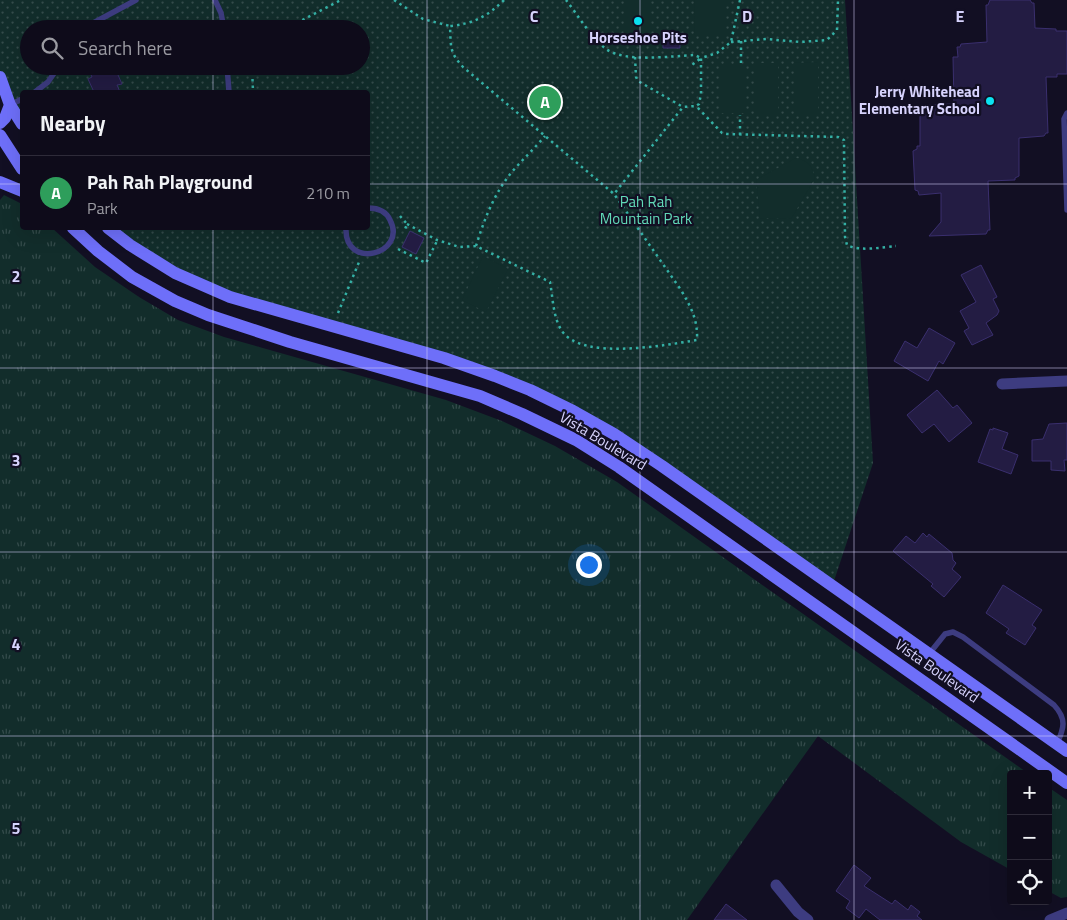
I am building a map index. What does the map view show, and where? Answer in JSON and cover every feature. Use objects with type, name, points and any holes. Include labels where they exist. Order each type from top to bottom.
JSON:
[{"type":"main road","points":[[0,77],[5,105],[5,118],[0,123]]},
{"type":"main road","points":[[5,105],[20,122]]},
{"type":"main road","points":[[0,135],[20,166]]},
{"type":"main road","points":[[0,182],[20,190]]},
{"type":"main road","name":"Vista Boulevard","points":[[75,230],[98,251],[132,277],[174,301],[208,315],[290,342],[480,396],[576,440],[619,467],[1067,783]]},
{"type":"main road","name":"Vista Boulevard","points":[[111,230],[130,245],[175,273],[230,296],[444,358],[495,376],[573,411],[614,434],[662,466],[1062,747]]},
{"type":"street","points":[[1002,384],[1067,381]]},
{"type":"street","points":[[776,885],[798,912],[808,920]]},
{"type":"street","points":[[1050,920],[1067,913]]},
{"type":"lane","points":[[99,20],[136,0]]},
{"type":"lane","points":[[215,0],[222,20]]},
{"type":"lane","points":[[38,90],[48,82],[53,75]]},
{"type":"lane","points":[[228,75],[229,90]]},
{"type":"lane","points":[[5,105],[20,100]]},
{"type":"lane","points":[[1067,113],[1064,119],[1067,210]]},
{"type":"lane","points":[[346,230],[350,244],[361,253],[369,254],[383,250],[392,239],[392,223],[382,211],[370,208]]},
{"type":"lane","points":[[929,654],[945,634],[953,632],[963,637],[1061,712],[1064,721],[1062,747]]},
{"type":"path","points":[[302,20],[340,0]]},
{"type":"path","points":[[394,0],[423,19],[450,26],[463,25],[482,19],[504,0]]},
{"type":"path","points":[[566,0],[596,39],[606,49],[619,55],[635,57],[695,55],[701,58]]},
{"type":"path","points":[[730,42],[740,0]]},
{"type":"path","points":[[692,65],[701,58],[717,53],[730,42],[766,39],[800,42],[827,40],[837,30],[838,0]]},
{"type":"path","points":[[407,224],[437,240],[459,247],[476,246],[550,282],[559,325],[570,340],[580,344],[600,348],[654,346],[697,340],[696,319],[690,305],[614,194],[463,67],[453,56],[450,26]]},
{"type":"path","points":[[740,41],[741,63]]},
{"type":"path","points":[[635,57],[638,81],[683,106],[696,106],[722,133],[732,136],[838,137],[844,140],[845,237],[847,245],[852,248],[896,246]]},
{"type":"path","points":[[696,106],[700,100],[701,58]]},
{"type":"path","points":[[252,75],[253,90]]},
{"type":"path","points":[[614,194],[683,106]]},
{"type":"path","points":[[740,115],[740,136]]},
{"type":"path","points":[[476,246],[490,206],[503,184],[545,136]]},
{"type":"path","points":[[398,249],[426,263],[437,240]]},
{"type":"green space","name":"Pah Rah Mountain Park","points":[[0,0],[845,0],[873,463],[833,584],[546,396],[214,289],[113,230],[370,230],[370,90],[20,90],[20,120],[0,81]]},
{"type":"green space","points":[[694,0],[724,0],[724,35],[695,35]]},
{"type":"green space","name":"Horseshoe Pits","points":[[626,1],[651,1],[651,40],[626,40]]},
{"type":"green space","points":[[818,62],[818,115],[794,115],[794,63]]},
{"type":"green space","points":[[754,63],[778,63],[778,115],[754,115]]},
{"type":"green space","points":[[719,65],[745,65],[745,113],[719,113]]},
{"type":"green space","points":[[796,158],[809,165],[813,170],[815,178],[791,219],[760,218],[756,180]]},
{"type":"green space","points":[[4,195],[20,203],[20,230],[54,230],[95,267],[139,297],[178,320],[224,337],[446,400],[502,421],[555,446],[617,482],[1023,770],[1007,770],[1007,868],[961,842],[818,736],[687,920],[0,920],[0,200]]},
{"type":"green space","points":[[483,256],[508,269],[486,312],[462,300]]},
{"type":"green space","points":[[1052,790],[1067,800],[1067,897],[1061,898],[1052,893]]},
{"type":"building","points":[[990,0],[1030,0],[1034,3],[1035,28],[1067,31],[1067,74],[1057,74],[1057,77],[1046,77],[1048,133],[1044,136],[1019,138],[1019,176],[1015,180],[988,181],[990,230],[986,234],[929,236],[941,222],[941,193],[919,195],[918,191],[915,190],[913,151],[917,149],[917,146],[920,146],[920,109],[923,109],[923,105],[954,104],[953,57],[958,57],[957,47],[960,47],[961,44],[987,42],[986,5],[988,5]]},
{"type":"building","points":[[663,32],[679,32],[680,48],[663,48]]},
{"type":"building","points":[[91,75],[118,75],[122,84],[117,85],[119,90],[93,90],[88,79],[92,77]]},
{"type":"building","points":[[410,231],[424,238],[416,254],[402,247]]},
{"type":"building","points":[[981,265],[997,297],[993,299],[999,311],[997,315],[986,323],[993,335],[972,345],[964,331],[969,328],[960,311],[976,302],[961,275]]},
{"type":"building","points":[[929,328],[955,343],[943,364],[939,361],[928,381],[894,361],[905,341],[917,348]]},
{"type":"building","points":[[937,390],[953,408],[957,405],[972,423],[949,442],[934,424],[922,433],[907,415]]},
{"type":"building","points":[[1067,423],[1067,460],[1064,460],[1065,471],[1051,470],[1051,461],[1032,461],[1032,440],[1043,439],[1049,424]]},
{"type":"building","points":[[993,428],[1008,433],[1002,449],[1018,455],[1011,474],[978,462],[990,429],[993,430]]},
{"type":"building","points":[[923,533],[927,537],[929,534],[952,553],[953,560],[956,563],[952,569],[961,577],[944,597],[931,586],[933,584],[893,551],[906,536],[915,543]]},
{"type":"building","points":[[1003,585],[1042,610],[1032,625],[1036,628],[1025,645],[1006,633],[1009,629],[986,613]]},
{"type":"building","points":[[854,865],[871,878],[864,886],[892,904],[895,900],[908,910],[911,905],[920,912],[917,916],[922,920],[880,920],[866,909],[859,918],[846,908],[850,901],[836,891]]},
{"type":"building","points":[[726,904],[747,920],[714,920]]},
{"type":"place","name":"Horseshoe Pits","points":[[638,21]]},
{"type":"place","name":"Jerry Whitehead Elementary School","points":[[990,101]]},
{"type":"place","name":"Pah Rah Playground","points":[[545,102]]}]
